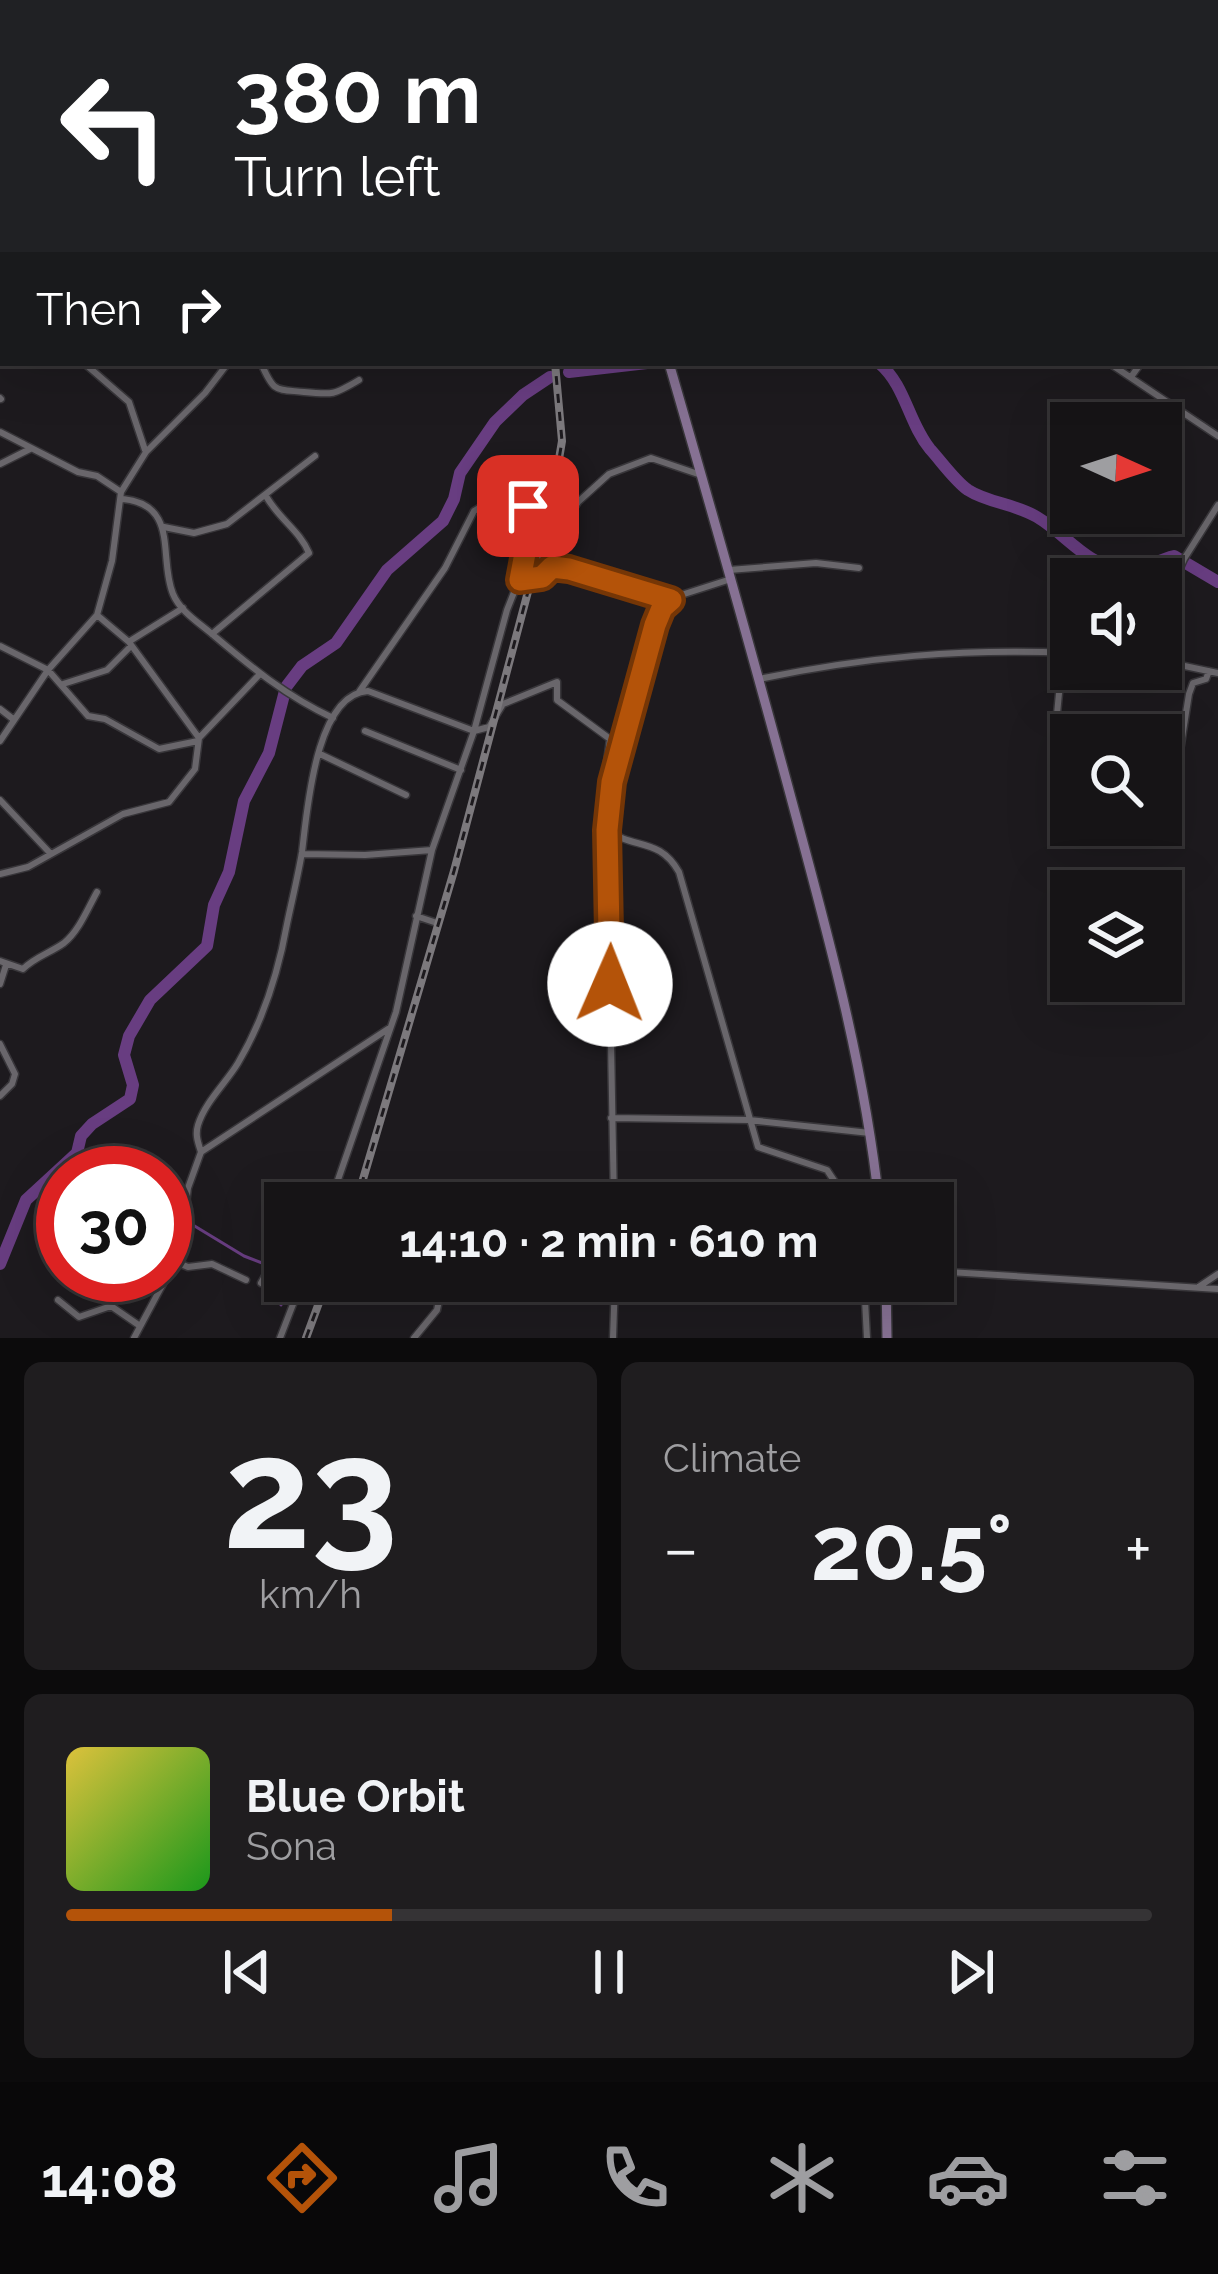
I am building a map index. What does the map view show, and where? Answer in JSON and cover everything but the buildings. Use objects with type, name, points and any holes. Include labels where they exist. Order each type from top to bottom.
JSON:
[{"type":"main road","points":[[670,366],[839,980],[876,1182]]},
{"type":"main road","points":[[886,1302],[887,1338]]},
{"type":"street","points":[[87,366],[129,402],[146,452]]},
{"type":"street","points":[[0,742],[48,670],[97,615],[106,591],[122,496],[146,452],[205,394],[226,366]]},
{"type":"street","points":[[262,366],[271,384],[282,392],[331,396],[359,380]]},
{"type":"street","points":[[1114,366],[1218,436]]},
{"type":"street","points":[[1131,377],[1139,366]]},
{"type":"street","points":[[0,432],[78,472],[98,476],[122,496],[143,502],[164,527],[172,592],[183,608],[282,692],[333,718]]},
{"type":"street","points":[[0,464],[34,448]]},
{"type":"street","points":[[164,527],[194,533],[215,529],[315,456]]},
{"type":"street","points":[[520,580],[542,577],[552,567],[571,511],[609,474],[651,458],[703,476]]},
{"type":"street","points":[[212,634],[309,553],[266,496]]},
{"type":"street","points":[[192,1177],[201,1152],[196,1133],[199,1122],[241,1058],[278,976],[302,854],[311,773],[333,718],[358,692],[445,568],[475,511],[486,502],[524,502],[530,511],[520,580],[432,850],[391,1027],[337,1182]]},
{"type":"street","points":[[1182,564],[1218,505]]},
{"type":"street","points":[[613,1182],[607,830],[612,782],[655,625],[671,600],[730,574],[816,563],[860,568]]},
{"type":"street","points":[[552,567],[671,600]]},
{"type":"street","points":[[63,684],[107,670],[130,644],[183,608]]},
{"type":"street","points":[[97,615],[130,644],[199,740]]},
{"type":"street","points":[[0,646],[48,670],[85,714],[104,718],[156,748],[199,740]]},
{"type":"street","points":[[759,679],[818,667],[970,650],[1050,652]]},
{"type":"street","points":[[1182,665],[1214,672]]},
{"type":"street","points":[[1182,738],[1193,682],[1214,672]]},
{"type":"street","points":[[0,874],[28,867],[123,814],[169,802],[195,769],[199,740],[259,675]]},
{"type":"street","points":[[358,692],[375,693],[474,731],[489,727],[503,704],[557,682],[557,700],[610,739],[606,770],[612,782]]},
{"type":"street","points":[[0,709],[14,719]]},
{"type":"street","points":[[364,731],[461,770]]},
{"type":"street","points":[[320,754],[406,796]]},
{"type":"street","points":[[0,800],[50,852]]},
{"type":"street","points":[[607,830],[617,838],[657,848],[679,872],[758,1148],[827,1171],[835,1182]]},
{"type":"street","points":[[302,854],[432,850]]},
{"type":"street","points":[[0,984],[3,963],[25,969],[39,955],[62,945],[97,892]]},
{"type":"street","points":[[416,916],[437,923]]},
{"type":"street","points":[[201,1152],[391,1027]]},
{"type":"street","points":[[0,1044],[15,1074],[0,1096]]},
{"type":"street","points":[[0,1082],[15,1074]]},
{"type":"street","points":[[610,1118],[749,1120],[870,1132]]},
{"type":"street","points":[[192,1266],[212,1264],[246,1280]]},
{"type":"street","points":[[954,1271],[1218,1289]]},
{"type":"street","points":[[1197,1288],[1218,1274]]},
{"type":"street","points":[[261,1283],[264,1278]]},
{"type":"street","points":[[60,1302],[79,1317],[112,1306],[140,1326]]},
{"type":"street","points":[[134,1338],[154,1302]]},
{"type":"street","points":[[280,1338],[294,1302]]},
{"type":"street","points":[[414,1338],[440,1302]]},
{"type":"street","points":[[613,1338],[614,1302]]},
{"type":"street","points":[[865,1302],[867,1338]]},
{"type":"waterway","points":[[569,372],[621,366]]},
{"type":"waterway","points":[[882,366],[923,438],[968,490],[1037,517],[1109,567],[1136,570],[1174,556],[1218,582]]},
{"type":"waterway","points":[[0,1264],[26,1200],[77,1153],[81,1136],[92,1124],[130,1099],[133,1085],[124,1055],[129,1036],[150,1000],[207,946],[244,801],[269,753],[286,687],[302,666],[336,643],[387,570],[443,521],[460,473],[495,422],[550,377]]},
{"type":"waterway","points":[[192,1224],[244,1256],[275,1268],[273,1293],[281,1305]]},
{"type":"railway","points":[[362,1182],[454,871],[552,501],[562,441],[555,366]]},
{"type":"railway","points":[[306,1338],[319,1302]]},
{"type":"route","points":[[528,506],[531,521],[520,580],[542,577],[552,567],[569,569],[671,600],[655,625],[612,782],[607,830],[610,984]]}]
